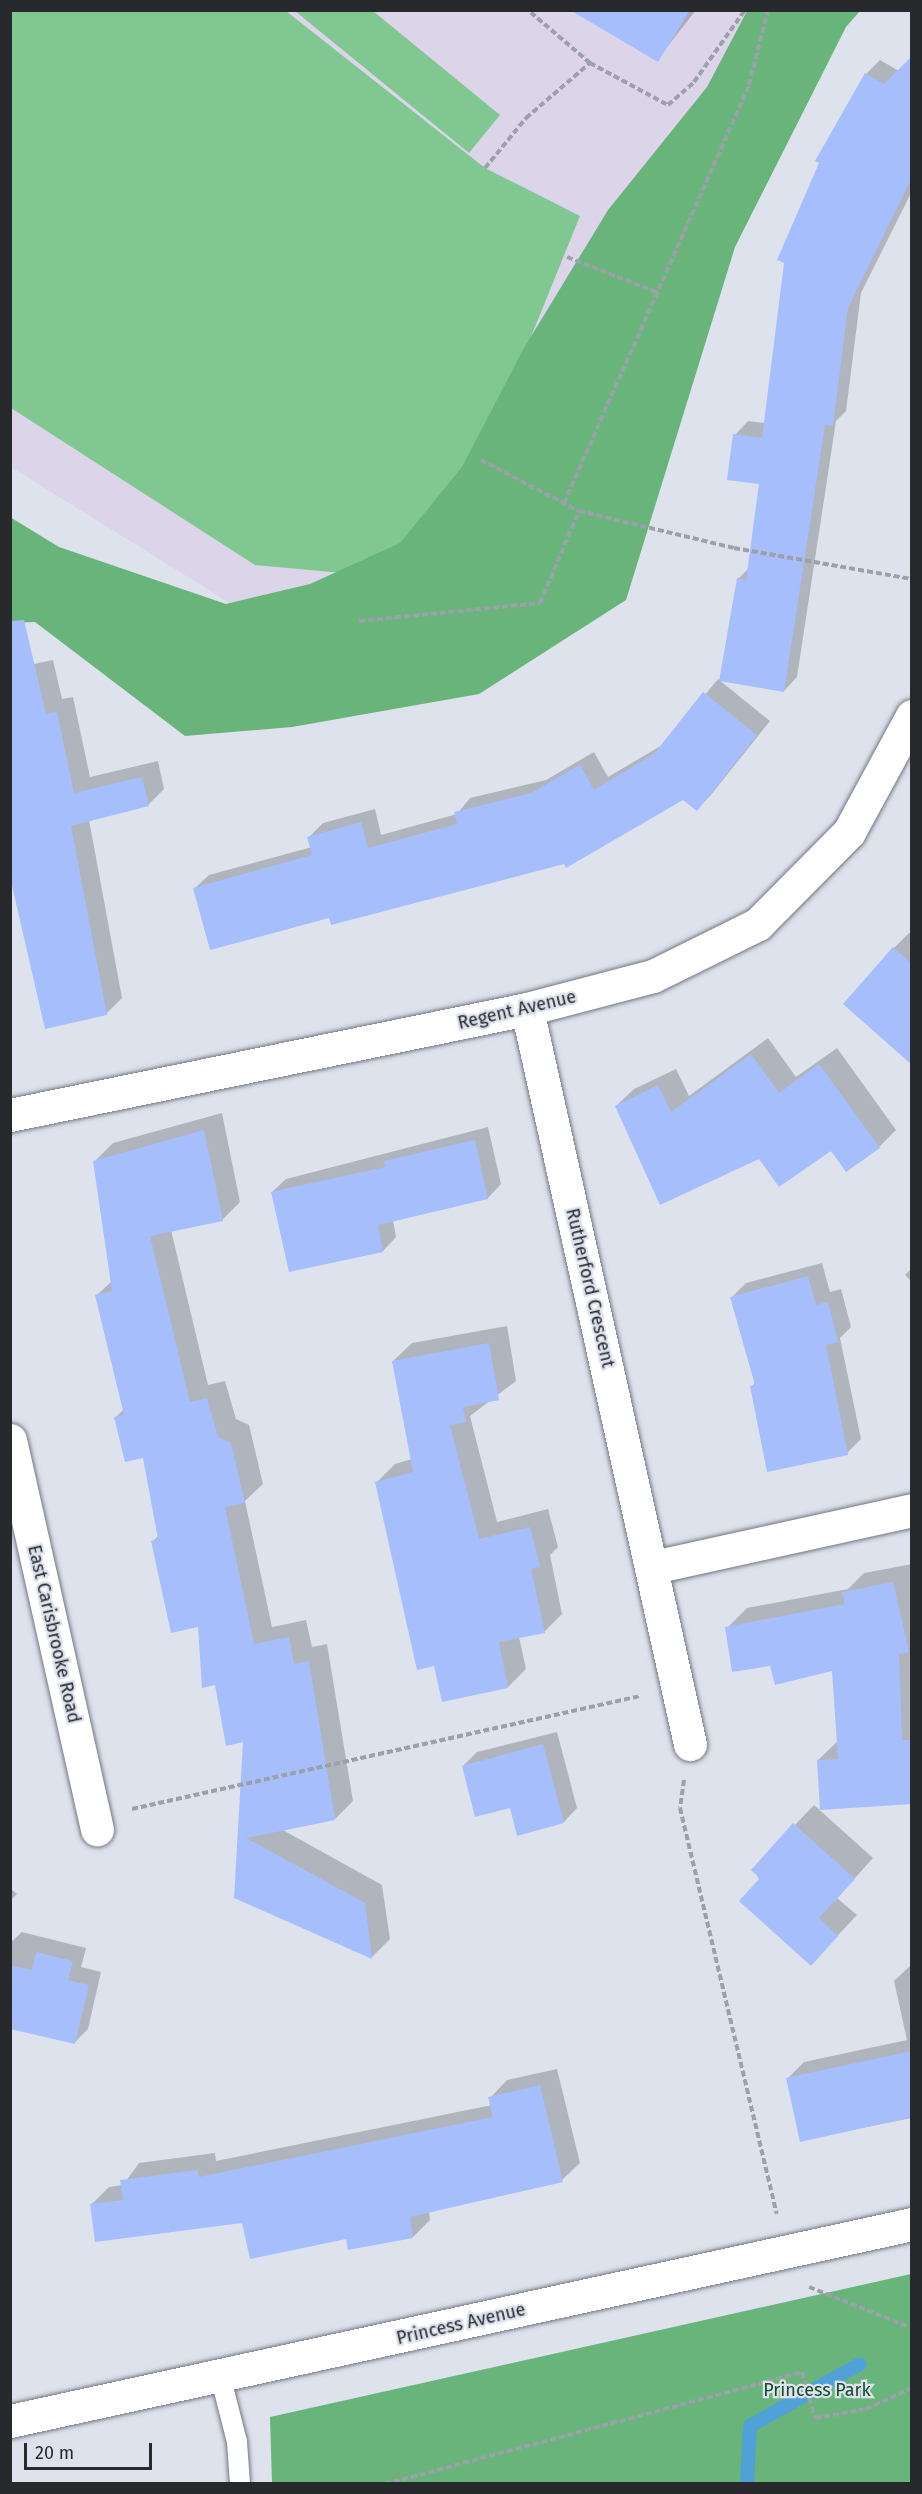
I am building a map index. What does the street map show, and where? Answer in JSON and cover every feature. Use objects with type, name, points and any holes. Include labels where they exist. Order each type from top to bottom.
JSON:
[{"type":"street","name":"Regent Avenue","points":[[10,1115],[527,1009],[653,976],[758,924],[849,832],[912,716]]},
{"type":"street","name":"Rutherford Crescent","points":[[527,1009],[653,1567],[673,1689],[690,1744]]},
{"type":"street","name":"East Carisbrooke Road","points":[[10,1440],[96,1823]]},
{"type":"street","points":[[653,1567],[912,1510]]},
{"type":"street","name":"Princess Avenue","points":[[10,2421],[221,2379],[786,2250],[912,2224]]},
{"type":"lane","points":[[221,2379],[237,2442],[240,2484]]},
{"type":"path","points":[[528,10],[590,63],[668,105],[694,82],[745,10]]},
{"type":"path","points":[[564,503],[749,85],[768,10]]},
{"type":"path","points":[[485,168],[526,118],[590,63]]},
{"type":"path","points":[[567,257],[656,292]]},
{"type":"path","points":[[481,460],[579,511],[734,548],[912,579]]},
{"type":"path","points":[[359,621],[540,603],[579,511]]},
{"type":"path","points":[[96,1823],[673,1689]]},
{"type":"path","points":[[690,1744],[680,1808],[786,2250],[802,2284],[912,2328]]},
{"type":"path","points":[[385,2484],[802,2372],[815,2418],[866,2409],[912,2388]]},
{"type":"shaded area","points":[[10,11],[763,11],[444,575],[286,638],[11,467]]},
{"type":"green space","points":[[10,11],[286,11],[485,168],[580,216],[481,460],[386,577],[255,565],[11,408]]},
{"type":"green space","points":[[295,11],[373,11],[500,115],[469,153]]},
{"type":"green space","points":[[747,11],[860,11],[846,27],[735,247],[626,600],[479,694],[292,727],[185,736],[35,622],[11,623],[10,517],[59,547],[226,604],[310,584],[400,543],[462,467],[524,348],[608,210],[707,87]]},
{"type":"green space","name":"Princess Park","points":[[911,2274],[911,2483],[272,2483],[270,2417]]},
{"type":"building","points":[[570,10],[690,10],[658,62]]},
{"type":"building","points":[[912,56],[912,177],[848,308],[833,426],[825,425],[784,692],[719,681],[737,578],[746,580],[759,484],[727,480],[733,434],[762,438],[784,263],[777,260],[819,163],[815,161],[865,73],[884,84]]},
{"type":"building","points":[[24,620],[46,714],[57,712],[74,793],[142,777],[149,806],[71,826],[107,1015],[45,1029],[10,877],[10,621]]},
{"type":"building","points":[[703,692],[757,735],[697,811],[683,800],[566,868],[564,864],[331,925],[329,918],[210,950],[193,888],[312,855],[307,837],[361,822],[368,848],[457,824],[454,812],[531,793],[580,765],[594,790],[654,754]]},
{"type":"building","points":[[893,947],[912,964],[912,1065],[843,1004]]},
{"type":"building","points":[[751,1054],[779,1093],[819,1064],[880,1148],[846,1172],[831,1151],[779,1187],[759,1159],[660,1205],[615,1106],[658,1085],[671,1112]]},
{"type":"building","points":[[204,1130],[223,1221],[150,1236],[190,1402],[207,1398],[218,1437],[231,1443],[245,1503],[225,1507],[254,1644],[289,1637],[294,1664],[309,1661],[335,1820],[246,1838],[365,1903],[372,1959],[234,1898],[243,1742],[226,1746],[215,1685],[202,1688],[198,1627],[171,1633],[151,1541],[158,1539],[143,1458],[125,1462],[114,1417],[124,1415],[95,1295],[112,1291],[93,1161]]},
{"type":"building","points":[[475,1140],[488,1199],[378,1225],[383,1252],[289,1272],[271,1192],[385,1167],[384,1161]]},
{"type":"building","points":[[808,1276],[816,1305],[828,1302],[838,1342],[826,1345],[848,1455],[767,1472],[750,1386],[755,1385],[730,1297]]},
{"type":"building","points":[[489,1343],[499,1400],[463,1407],[466,1422],[450,1425],[479,1539],[530,1527],[540,1567],[531,1569],[545,1633],[499,1642],[508,1688],[442,1702],[434,1666],[417,1670],[375,1482],[413,1472],[392,1361]]},
{"type":"building","points":[[893,1582],[909,1652],[899,1654],[902,1740],[912,1740],[912,1804],[820,1810],[817,1760],[838,1759],[832,1671],[775,1685],[770,1666],[732,1672],[725,1627],[845,1604],[842,1592]]},
{"type":"building","points":[[543,1744],[564,1823],[517,1836],[510,1808],[475,1817],[462,1766]]},
{"type":"building","points":[[793,1823],[855,1879],[819,1918],[838,1936],[811,1966],[739,1901],[760,1878],[751,1870]]},
{"type":"building","points":[[36,1952],[73,1961],[68,1980],[89,1985],[75,2044],[10,2029],[10,1965],[32,1970]]},
{"type":"building","points":[[912,2051],[912,2117],[800,2142],[786,2078]]},
{"type":"building","points":[[540,2085],[563,2182],[410,2217],[413,2238],[348,2250],[346,2239],[250,2259],[242,2223],[95,2242],[90,2204],[123,2200],[120,2180],[198,2170],[199,2177],[493,2117],[488,2097]]},
{"type":"waterway","points":[[747,2484],[750,2426],[860,2364]]}]
